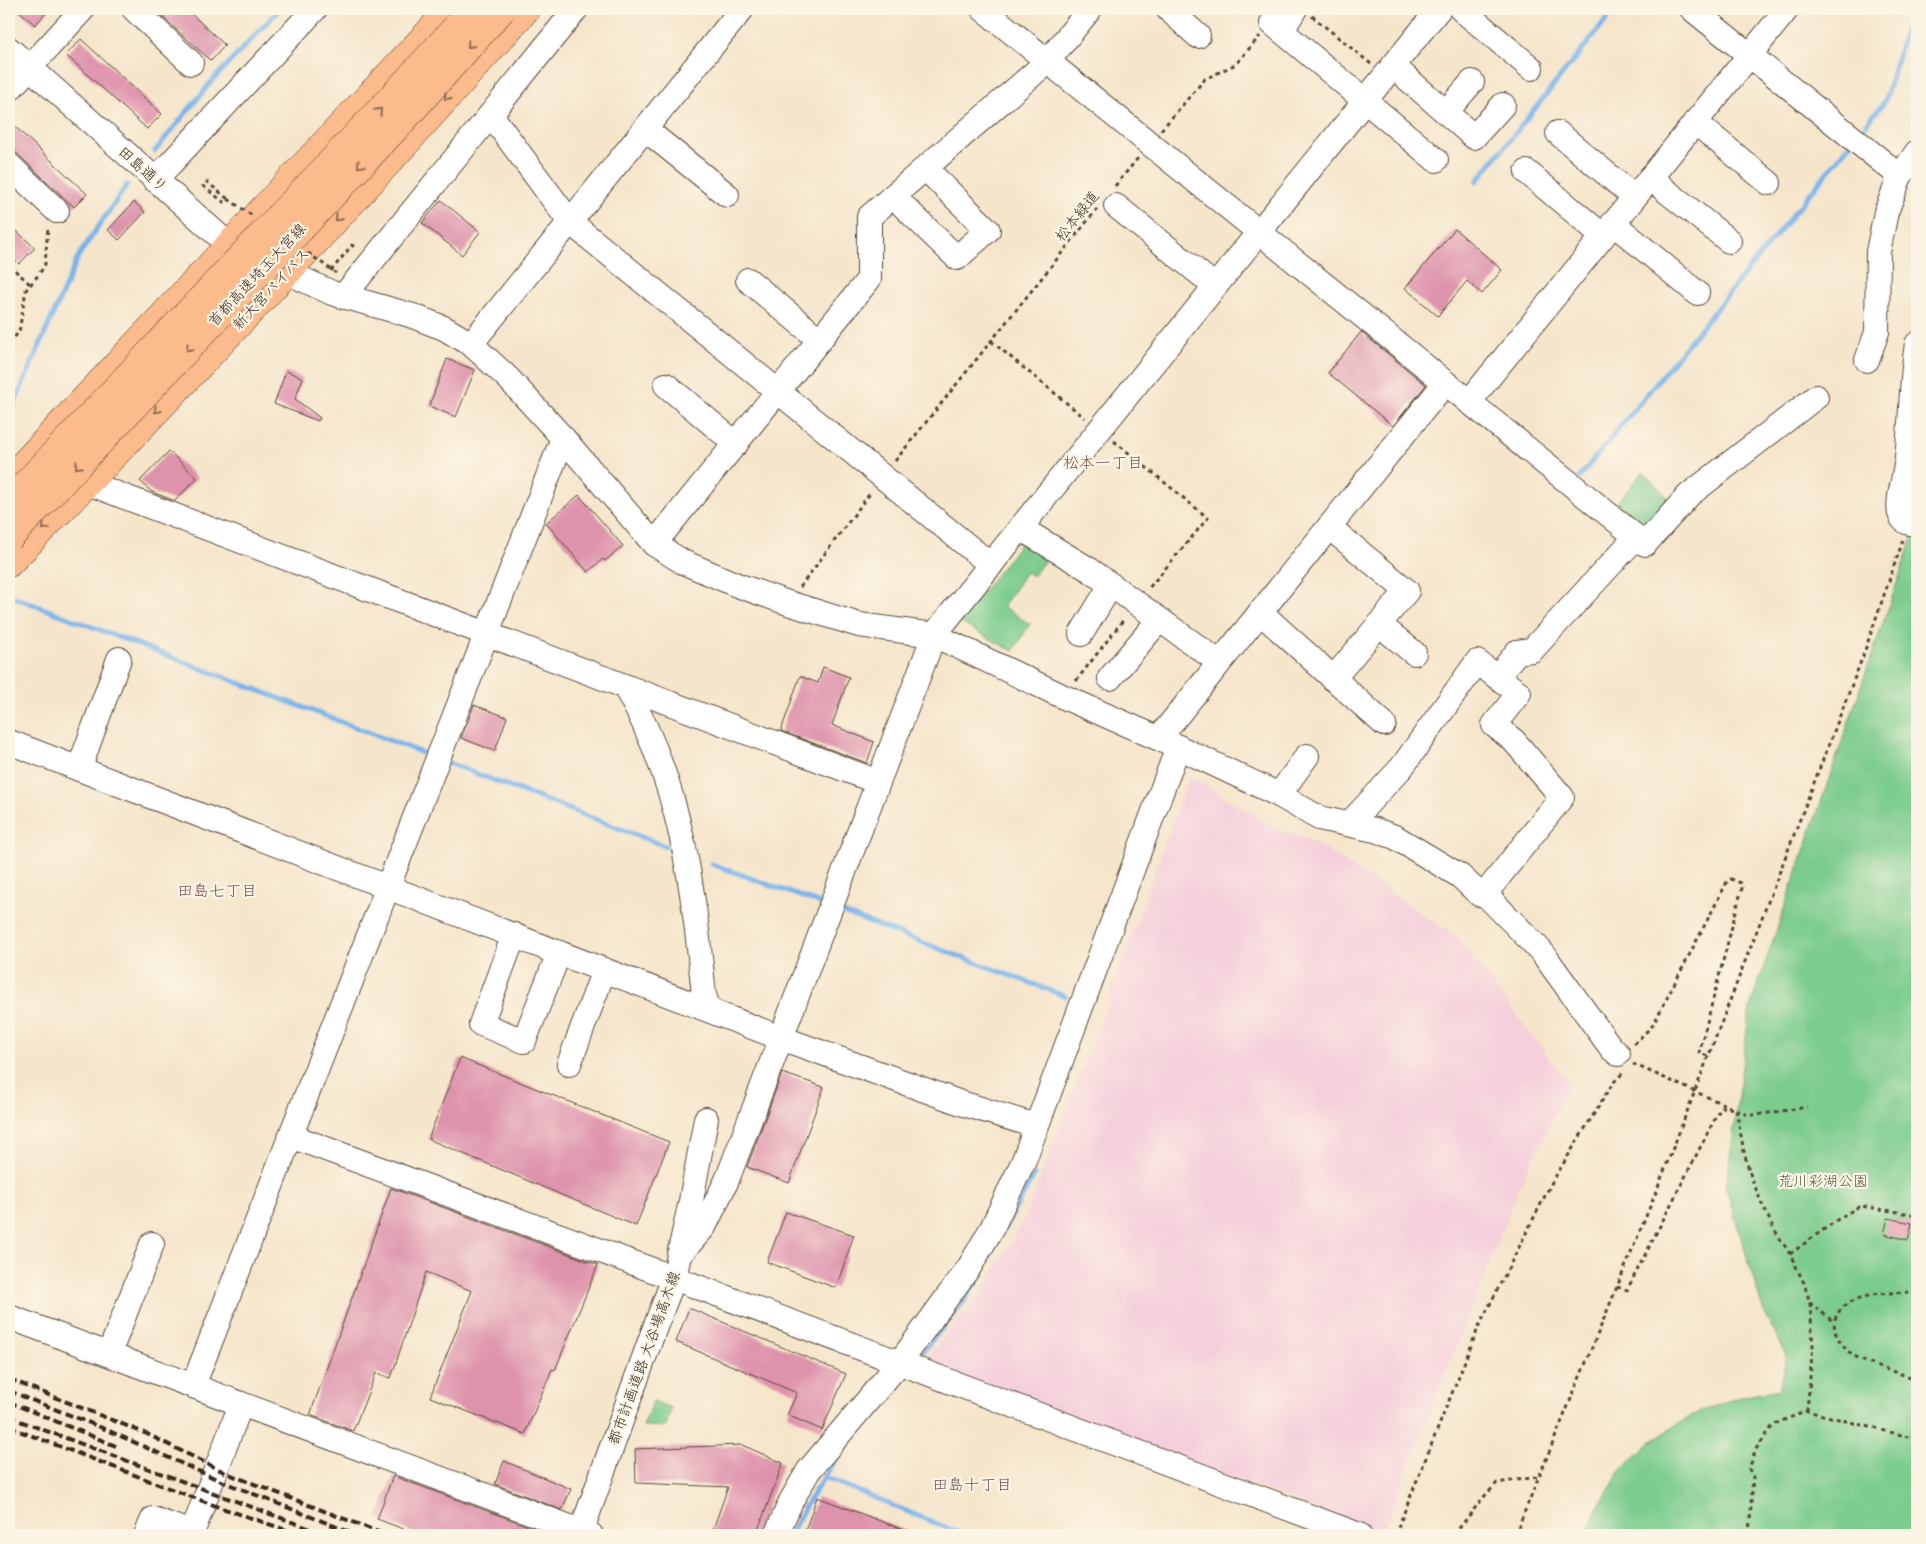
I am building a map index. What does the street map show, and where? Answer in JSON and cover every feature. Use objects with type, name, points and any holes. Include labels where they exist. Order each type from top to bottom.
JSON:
[{"type":"highway","points":[[9,480],[451,9]]},
{"type":"highway","name":"首都高速埼玉大宮線","points":[[9,502],[387,104],[473,9]]},
{"type":"highway","name":"首都高速埼玉大宮線","points":[[9,538],[388,135],[502,9]]},
{"type":"highway","name":"新大宮バイパス","points":[[9,564],[287,273],[526,9]]},
{"type":"street","points":[[9,90],[83,9]]},
{"type":"street","points":[[134,9],[191,63]]},
{"type":"street","points":[[155,180],[315,9]]},
{"type":"street","points":[[343,297],[576,9]]},
{"type":"street","points":[[471,344],[742,9]]},
{"type":"street","points":[[983,9],[1645,544],[1689,495],[1816,397]]},
{"type":"street","points":[[654,544],[869,279],[869,217],[1048,61],[1090,9]]},
{"type":"street","points":[[1168,9],[1198,36]]},
{"type":"street","points":[[677,1266],[704,1227],[726,1180],[934,635],[1439,9]]},
{"type":"street","points":[[1461,9],[1531,68]]},
{"type":"street","points":[[1469,402],[1787,9]]},
{"type":"street","points":[[1303,12],[1277,27],[1436,160]]},
{"type":"street","points":[[1705,13],[1748,56],[1900,176]]},
{"type":"street","name":"田島通り","points":[[9,49],[229,245],[343,297],[444,328],[471,344],[508,378],[563,438],[654,544],[683,562],[788,603],[859,625],[934,635],[1064,697],[1169,743],[1279,795],[1319,818],[1350,824],[1395,837],[1460,876],[1479,894],[1485,894],[1541,951],[1612,1049],[1625,1059]]},
{"type":"street","points":[[1389,71],[1446,112],[1474,137],[1503,105]]},
{"type":"street","points":[[1446,112],[1472,82]]},
{"type":"street","points":[[491,115],[570,222],[991,565]]},
{"type":"street","points":[[1695,122],[1769,183]]},
{"type":"street","points":[[645,129],[728,195]]},
{"type":"street","points":[[1558,133],[1634,197]]},
{"type":"street","points":[[1867,360],[1877,332],[1878,252],[1881,232],[1886,212],[1900,176],[1917,152]]},
{"type":"street","points":[[9,165],[57,211]]},
{"type":"street","points":[[893,196],[957,258],[988,230],[925,168]]},
{"type":"street","points":[[1527,172],[1697,293]]},
{"type":"street","points":[[1650,178],[1728,242]]},
{"type":"street","points":[[1110,200],[1215,286]]},
{"type":"street","points":[[748,280],[820,340]]},
{"type":"street","points":[[1913,523],[1900,516],[1900,504],[1908,450],[1917,344]]},
{"type":"street","points":[[776,1535],[791,1501],[809,1470],[907,1365],[992,1228],[1024,1160],[1169,743],[1219,662],[1445,383]]},
{"type":"street","points":[[666,385],[736,444]]},
{"type":"street","points":[[193,1386],[563,438]]},
{"type":"street","points":[[88,483],[878,782]]},
{"type":"street","points":[[1328,527],[1407,591],[1333,679]]},
{"type":"street","points":[[1020,528],[1090,570],[1219,662]]},
{"type":"street","points":[[1497,677],[1517,652],[1532,650],[1636,537]]},
{"type":"street","points":[[1081,634],[1111,585]]},
{"type":"street","points":[[1260,612],[1384,724]]},
{"type":"street","points":[[1110,678],[1159,620]]},
{"type":"street","points":[[1379,624],[1414,654]]},
{"type":"street","points":[[79,769],[119,659]]},
{"type":"street","points":[[1350,824],[1402,767],[1477,662],[1519,692],[1494,725],[1514,740],[1562,797],[1485,894]]},
{"type":"street","points":[[625,687],[643,718],[667,778],[684,845],[692,889],[704,995],[709,1010]]},
{"type":"street","points":[[9,742],[781,1038],[961,1103],[1036,1126]]},
{"type":"street","points":[[1279,795],[1307,756]]},
{"type":"street","points":[[514,935],[481,1024],[524,1041],[558,952]]},
{"type":"street","points":[[569,1064],[604,970]]},
{"type":"street","name":"都市計画道路 大谷場高木線","points":[[584,1534],[677,1266],[706,1119]]},
{"type":"street","points":[[291,1136],[677,1266],[907,1365],[1359,1535]]},
{"type":"street","points":[[109,1354],[152,1244]]},
{"type":"street","points":[[9,1317],[584,1534]]},
{"type":"street","points":[[146,1535],[153,1519],[192,1533],[241,1404]]},
{"type":"path","points":[[1303,12],[1389,71]]},
{"type":"path","name":"松本緑道","points":[[1099,430],[991,341],[1110,200],[1150,144],[1205,79],[1236,64],[1277,27]]},
{"type":"path","points":[[225,203],[203,186],[207,182],[228,198]]},
{"type":"path","points":[[9,343],[19,332],[24,294],[40,273],[44,264],[48,225],[50,219],[57,211]]},
{"type":"path","points":[[330,272],[352,246],[357,250],[352,255]]},
{"type":"path","points":[[9,265],[30,284]]},
{"type":"path","points":[[336,273],[341,267]]},
{"type":"path","points":[[1064,697],[1136,603],[1208,518],[1099,430]]},
{"type":"path","points":[[1514,1535],[1602,1319],[1618,1287],[1913,523]]},
{"type":"path","points":[[1395,1535],[1479,1326],[1552,1182],[1613,1083],[1627,1052],[1653,1025],[1727,882],[1731,879],[1741,883],[1742,888],[1699,1053],[1708,1056]]},
{"type":"path","points":[[1639,1067],[1748,1115],[1807,1107]]},
{"type":"path","points":[[1618,1287],[1627,1290],[1720,1107],[1736,1110]]},
{"type":"path","points":[[1736,1110],[1751,1178],[1774,1229],[1790,1254],[1804,1283],[1810,1302],[1813,1344],[1807,1411]]},
{"type":"path","points":[[1790,1254],[1860,1206],[1917,1215]]},
{"type":"path","points":[[1917,1292],[1868,1296],[1853,1301],[1838,1312],[1834,1322],[1839,1340],[1847,1350],[1857,1357],[1917,1379]]},
{"type":"path","points":[[1810,1302],[1834,1322]]},
{"type":"path","points":[[1749,1535],[1753,1476],[1749,1469],[1756,1449],[1772,1427],[1779,1422],[1807,1411],[1917,1439]]},
{"type":"path","points":[[1454,1535],[1497,1483],[1538,1477]]},
{"type":"shaded area","points":[[1189,775],[1279,830],[1314,842],[1457,937],[1569,1084],[1521,1183],[1382,1534],[923,1362],[977,1299],[1024,1219],[1103,1015]]},
{"type":"green space","points":[[1643,472],[1676,506],[1644,540],[1609,512]]},
{"type":"green space","name":"荒川彩湖公園","points":[[1917,525],[1917,1535],[1588,1535],[1597,1509],[1622,1469],[1653,1440],[1693,1415],[1732,1399],[1779,1389],[1787,1355],[1764,1313],[1726,1188],[1750,1007]]},
{"type":"green space","points":[[1024,539],[1049,555],[1033,576],[1026,572],[1003,607],[1030,624],[1013,651],[959,622]]},
{"type":"green space","points":[[653,1401],[671,1408],[666,1427],[643,1426]]},
{"type":"building","points":[[17,9],[50,9],[35,25]]},
{"type":"building","points":[[154,9],[186,9],[225,45],[211,61]]},
{"type":"building","points":[[81,39],[162,114],[147,129],[66,55]]},
{"type":"building","points":[[9,121],[87,194],[74,207],[9,146]]},
{"type":"building","points":[[441,200],[480,232],[462,255],[422,223]]},
{"type":"building","points":[[134,202],[145,212],[119,240],[108,230]]},
{"type":"building","points":[[9,224],[35,248],[19,264],[9,255]]},
{"type":"building","points":[[1455,229],[1502,270],[1482,294],[1467,281],[1438,316],[1405,288]]},
{"type":"building","points":[[1361,332],[1426,385],[1393,426],[1328,373]]},
{"type":"building","points":[[447,359],[475,370],[456,417],[429,406]]},
{"type":"building","points":[[286,371],[303,378],[295,399],[320,418],[318,421],[274,404]]},
{"type":"building","points":[[169,451],[197,478],[175,501],[152,492],[140,481]]},
{"type":"building","points":[[579,495],[623,546],[588,572],[546,523]]},
{"type":"building","points":[[823,667],[849,677],[832,725],[874,742],[867,763],[781,731],[800,676],[818,683]]},
{"type":"building","points":[[474,705],[507,717],[495,751],[461,738]]},
{"type":"building","points":[[460,1058],[669,1142],[636,1226],[428,1139]]},
{"type":"building","points":[[782,1073],[824,1087],[789,1183],[747,1167]]},
{"type":"building","points":[[391,1188],[598,1265],[555,1370],[552,1369],[525,1434],[430,1397],[472,1291],[426,1272],[391,1378],[376,1373],[353,1431],[310,1415]]},
{"type":"building","points":[[786,1212],[854,1235],[836,1288],[767,1262]]},
{"type":"building","points":[[1888,1218],[1912,1223],[1908,1240],[1884,1234]]},
{"type":"building","points":[[689,1308],[846,1374],[822,1430],[787,1415],[797,1393],[676,1342]]},
{"type":"building","points":[[742,1445],[783,1463],[756,1535],[711,1535],[728,1487],[636,1483],[635,1449]]},
{"type":"building","points":[[504,1461],[571,1489],[562,1510],[495,1484]]},
{"type":"building","points":[[393,1476],[552,1535],[419,1535],[377,1519]]},
{"type":"building","points":[[817,1497],[915,1534],[815,1535],[805,1531]]},
{"type":"waterway","points":[[155,151],[212,81],[280,9]]},
{"type":"waterway","points":[[1477,181],[1615,9]]},
{"type":"waterway","points":[[1858,135],[1885,101],[1907,23],[1917,10]]},
{"type":"waterway","points":[[1577,480],[1851,143]]},
{"type":"waterway","points":[[9,416],[79,255],[127,185]]},
{"type":"waterway","points":[[14,597],[433,757]]},
{"type":"waterway","points":[[443,761],[665,846]]},
{"type":"waterway","points":[[712,864],[824,905]]},
{"type":"waterway","points":[[836,910],[1065,996]]},
{"type":"waterway","points":[[1004,1229],[1034,1175]]},
{"type":"waterway","points":[[915,1361],[964,1302],[993,1250]]},
{"type":"waterway","points":[[790,1535],[805,1506],[850,1438]]},
{"type":"waterway","points":[[824,1477],[964,1535]]},
{"type":"railway","points":[[9,1379],[147,1434],[226,1473],[386,1535]]},
{"type":"railway","points":[[9,1391],[100,1427],[221,1481],[357,1535]]},
{"type":"railway","points":[[9,1402],[116,1446]]},
{"type":"railway","points":[[9,1417],[327,1535]]},
{"type":"railway","points":[[9,1427],[213,1505],[301,1535]]},
{"type":"district","name":"松本一丁目","points":[[1103,462]]},
{"type":"district","name":"田島七丁目","points":[[217,890]]},
{"type":"district","name":"田島十丁目","points":[[972,1484]]}]
